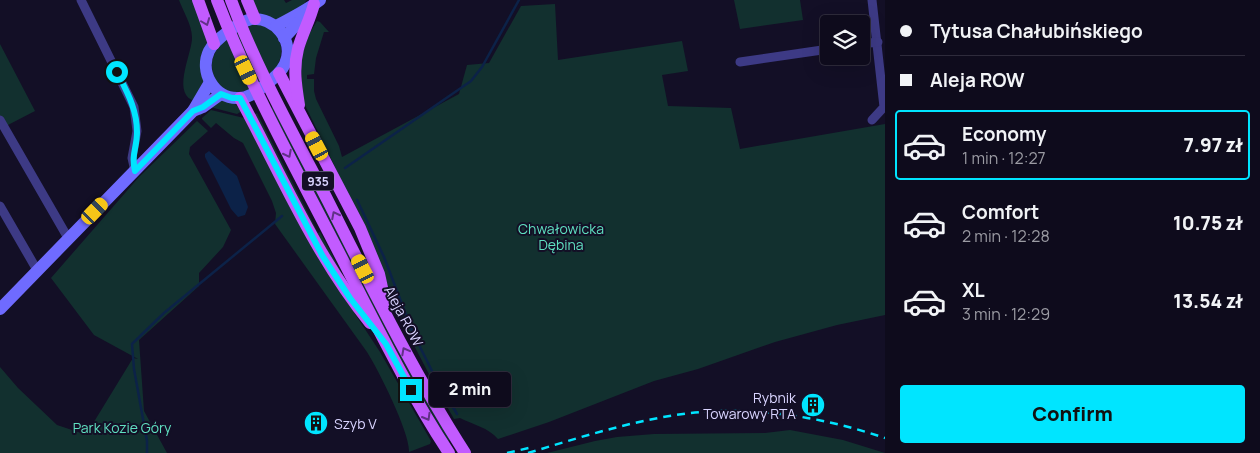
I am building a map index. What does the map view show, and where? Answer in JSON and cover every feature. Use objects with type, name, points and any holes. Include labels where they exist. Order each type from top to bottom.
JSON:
[{"type":"main road","points":[[198,0],[214,44]]},
{"type":"main road","points":[[247,0],[255,19]]},
{"type":"main road","name":"Aleja ROW","points":[[232,2],[250,46],[278,103],[388,318],[446,424],[465,453]]},
{"type":"main road","points":[[276,26],[313,5]]},
{"type":"main road","points":[[284,38],[313,5]]},
{"type":"main road","points":[[300,114],[295,74],[296,58],[301,39],[310,22],[313,5]]},
{"type":"main road","name":"Aleja ROW","points":[[219,6],[238,52],[266,110],[386,344],[438,437],[449,453]]},
{"type":"main road","points":[[255,19],[263,20],[276,26],[284,38],[288,54],[284,66],[279,73],[254,94],[232,98],[221,94],[210,82],[206,73],[208,54],[214,44],[239,24],[255,19]]},
{"type":"main road","points":[[279,73],[368,247],[379,274],[388,318]]},
{"type":"main road","points":[[0,309],[193,111],[210,82]]},
{"type":"main road","points":[[193,111],[203,107],[221,94]]},
{"type":"main road","points":[[240,98],[314,241],[350,298],[386,344]]},
{"type":"street","points":[[81,0],[134,106],[137,131],[132,158],[135,171]]},
{"type":"street","points":[[872,0],[878,42],[882,52],[884,107],[872,120]]},
{"type":"street","points":[[870,43],[878,42]]},
{"type":"street","points":[[740,62],[820,50]]},
{"type":"street","points":[[0,120],[68,238]]},
{"type":"street","points":[[0,206],[37,270]]},
{"type":"green space","points":[[179,0],[193,0],[208,39],[204,80],[195,99],[192,100],[186,95],[183,80],[192,32]]},
{"type":"green space","points":[[252,0],[284,0],[286,3],[292,0],[307,0],[306,4],[277,20],[260,14]]},
{"type":"green space","points":[[734,0],[800,0],[803,20],[740,29]]},
{"type":"green space","name":"Chwałowicka Dębina","points":[[555,4],[558,60],[682,41],[688,71],[662,75],[668,106],[731,108],[740,149],[885,124],[885,315],[837,325],[775,342],[698,369],[654,381],[549,422],[498,439],[480,427],[460,418],[454,419],[406,330],[381,268],[303,101],[302,56],[308,36],[317,21],[320,22],[329,32],[324,32],[316,58],[314,74],[307,75],[307,79],[314,79],[316,99],[339,146],[342,157],[459,94],[467,65],[489,63],[521,6]]},
{"type":"green space","points":[[254,24],[269,28],[276,34],[280,43],[279,63],[265,80],[256,86],[245,91],[235,92],[226,90],[220,86],[215,78],[212,67],[213,58],[222,43],[229,37]]},
{"type":"green space","points":[[0,44],[35,111],[6,126],[0,116]]},
{"type":"green space","points":[[220,99],[234,103],[242,111],[237,114],[210,107],[200,116],[200,112]]},
{"type":"green space","points":[[274,106],[451,440],[448,441],[404,367],[271,108]]},
{"type":"green space","points":[[211,110],[244,118],[326,270],[380,352],[431,441],[430,444],[409,452],[405,431],[386,387],[367,352],[275,224],[276,213],[272,201],[243,143],[216,123],[211,128],[202,119]]},
{"type":"green space","points":[[257,113],[318,233],[320,232],[354,296],[337,272],[253,115]]},
{"type":"green space","name":"Park Kozie Góry","points":[[197,121],[208,131],[190,147],[189,154],[231,230],[223,247],[199,273],[199,286],[139,340],[144,411],[167,453],[0,453],[0,367],[18,388],[57,425],[84,434],[89,430],[133,358],[138,359],[94,335],[51,278],[139,177]]},
{"type":"green space","points":[[790,430],[843,440],[885,453],[547,453],[617,437],[654,434],[765,433]]},
{"type":"water","points":[[209,151],[237,176],[248,207],[245,215],[238,217],[231,209],[205,157],[205,154]]},
{"type":"waterway","points":[[345,168],[471,81],[482,67],[519,0]]},
{"type":"waterway","points":[[357,200],[384,257],[413,333],[433,373],[457,414]]},
{"type":"waterway","points":[[147,453],[147,441],[134,369],[132,344],[164,313],[282,216]]},
{"type":"railway","points":[[528,453],[628,425],[669,416],[714,411],[764,412],[789,415],[838,424],[885,438]]},
{"type":"railway","points":[[507,453],[533,447]]},
{"type":"place","name":"Rybnik Towarowy RTA","points":[[813,405]]},
{"type":"place","name":"Szyb V","points":[[316,423]]},
{"type":"route","points":[[117,72],[131,99],[136,114],[136,138],[132,158],[135,171],[193,111],[203,107],[221,94],[232,98],[240,98],[322,255],[350,298],[386,344],[411,390]]}]
